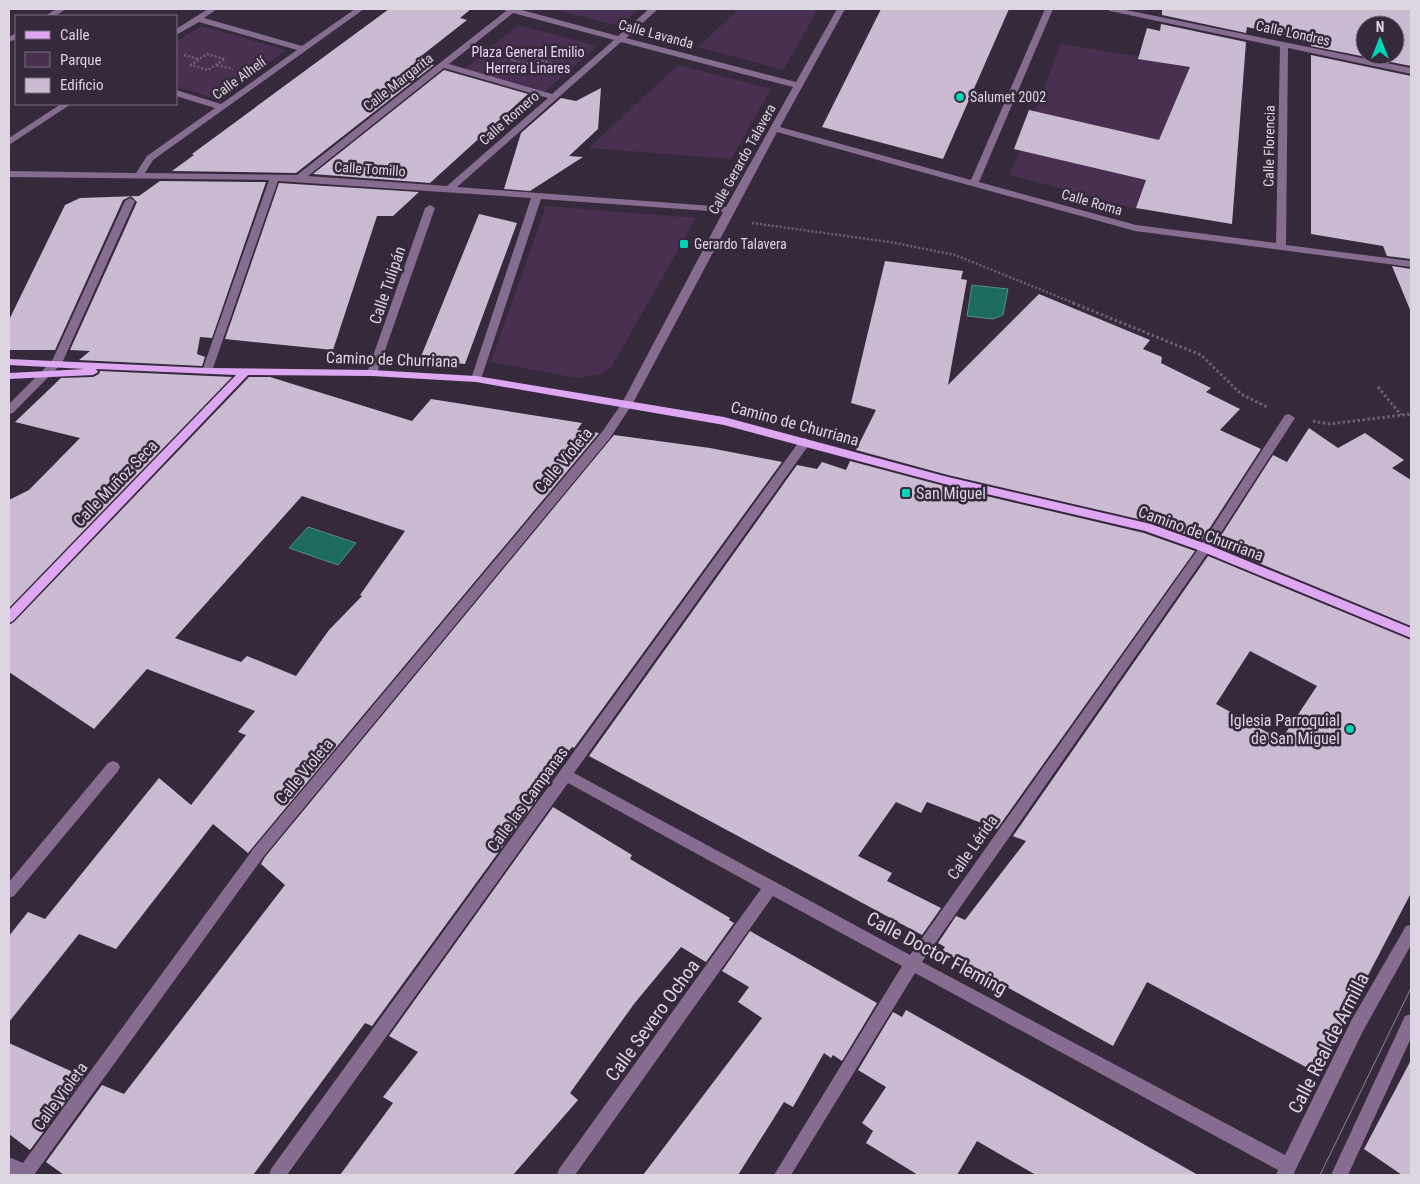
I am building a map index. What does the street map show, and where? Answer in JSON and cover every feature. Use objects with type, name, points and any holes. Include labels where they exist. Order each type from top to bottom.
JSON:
[{"type":"main road","name":"Camino de Churriana","points":[[9,362],[207,371],[372,373],[476,379],[627,403],[724,421],[948,481],[1147,527],[1204,548],[1411,633]]},
{"type":"main road","name":"Camino de Churriana","points":[[9,376],[145,369]]},
{"type":"main road","name":"Calle Muñoz Seca","points":[[9,618],[245,372]]},
{"type":"street","points":[[51,15],[62,9]]},
{"type":"street","points":[[178,32],[213,9]]},
{"type":"street","name":"Calle Alhelí","points":[[139,175],[150,158],[360,9]]},
{"type":"street","name":"Calle Lavanda","points":[[510,9],[798,86]]},
{"type":"street","name":"Calle Margarita","points":[[299,178],[510,9]]},
{"type":"street","name":"Calle Romero","points":[[450,188],[654,9]]},
{"type":"street","name":"Calle Gerardo Talavera","points":[[627,403],[724,219],[842,9]]},
{"type":"street","points":[[974,183],[1049,9]]},
{"type":"street","name":"Calle Londres","points":[[1110,9],[1411,71]]},
{"type":"street","points":[[197,19],[303,49]]},
{"type":"street","name":"Calle Florencia","points":[[1281,247],[1284,45]]},
{"type":"street","points":[[442,65],[555,96]]},
{"type":"street","points":[[178,94],[222,107]]},
{"type":"street","points":[[9,142],[65,105]]},
{"type":"street","name":"Calle Roma","points":[[774,128],[1135,228],[1411,264]]},
{"type":"street","name":"Calle Tomillo","points":[[9,174],[299,178],[729,210]]},
{"type":"street","points":[[207,371],[275,177]]},
{"type":"street","points":[[476,379],[537,196]]},
{"type":"street","points":[[9,410],[56,363],[130,201]]},
{"type":"street","name":"Calle Tulipán","points":[[372,373],[430,208]]},
{"type":"street","name":"Calle Violeta","points":[[25,1174],[259,852],[606,435],[627,403]]},
{"type":"street","name":"Calle Lérida","points":[[782,1175],[912,964],[1204,548],[1289,418]]},
{"type":"street","name":"Calle las Campanas","points":[[277,1175],[805,442]]},
{"type":"street","points":[[9,892],[113,767]]},
{"type":"street","name":"Calle Doctor Fleming","points":[[566,775],[1265,1154],[1286,1170]]},
{"type":"street","name":"Calle Severo Ochoa","points":[[565,1175],[772,887]]},
{"type":"street","name":"Calle Real de Armilla","points":[[1286,1170],[1357,1026],[1411,931]]},
{"type":"street","points":[[1339,1175],[1411,1021]]},
{"type":"street","points":[[9,1165],[25,1174]]},
{"type":"path","points":[[525,49],[539,52],[544,54],[531,65],[512,60],[525,49]]},
{"type":"path","points":[[178,54],[199,59],[207,54],[225,59],[208,70],[191,65],[199,59]]},
{"type":"path","points":[[724,219],[890,242],[955,255],[1201,355],[1240,394],[1289,418],[1329,424],[1411,414]]},
{"type":"path","points":[[1378,387],[1401,415]]},
{"type":"green space","name":"Plaza General Emilio Herrera Linares","points":[[552,9],[639,9],[619,26]]},
{"type":"green space","points":[[739,9],[818,9],[783,70],[698,47]]},
{"type":"green space","name":"Plaza General Emilio Herrera Linares","points":[[518,25],[597,46],[541,95],[460,72]]},
{"type":"green space","points":[[201,26],[286,50],[216,99],[178,87],[178,41]]},
{"type":"green space","points":[[1061,44],[1193,65],[1140,210],[1010,175]]},
{"type":"green space","points":[[678,65],[771,89],[731,159],[589,148]]},
{"type":"green space","points":[[546,206],[696,218],[612,366],[601,374],[577,378],[491,362]]},
{"type":"shaded area","points":[[972,285],[1008,289],[1003,315],[993,319],[967,316]]},
{"type":"shaded area","points":[[308,527],[356,543],[338,565],[289,548]]},
{"type":"building","points":[[389,9],[471,9],[460,18],[467,20],[416,60],[434,65],[296,173],[172,171],[194,155],[192,154]]},
{"type":"building","points":[[881,9],[1009,9],[943,159],[822,127]]},
{"type":"building","points":[[1162,9],[1411,9],[1411,66],[1405,65],[1405,15],[1355,15],[1355,55],[1311,46],[1311,41],[1247,27],[1246,33],[1162,15]]},
{"type":"building","points":[[1161,24],[1246,42],[1232,224],[1136,208],[1146,180],[1014,149],[1029,110],[1159,140],[1190,67],[1138,59],[1147,28],[1160,31]]},
{"type":"building","points":[[1311,55],[1411,76],[1411,259],[1387,256],[1383,246],[1311,234]]},
{"type":"building","points":[[444,70],[528,94],[430,183],[313,174]]},
{"type":"building","points":[[601,88],[598,129],[569,156],[583,157],[530,191],[504,189],[521,133],[561,98],[576,101]]},
{"type":"building","points":[[160,181],[266,182],[212,338],[200,337],[197,354],[205,357],[202,366],[79,360],[90,351],[70,350],[137,202],[131,196],[139,196]]},
{"type":"building","points":[[279,183],[419,192],[393,216],[377,216],[333,350],[225,339]]},
{"type":"building","points":[[130,196],[123,200],[55,350],[9,350],[9,320],[65,205],[80,198]]},
{"type":"building","points":[[479,214],[517,223],[465,364],[420,359]]},
{"type":"building","points":[[885,261],[963,271],[961,279],[967,280],[948,385],[1039,294],[1150,340],[1143,349],[1162,357],[1161,363],[1211,388],[1206,392],[1240,409],[1220,430],[1261,449],[1202,540],[1151,522],[948,475],[856,450],[876,410],[851,403]]},
{"type":"building","points":[[1392,266],[1411,269],[1411,312]]},
{"type":"building","points":[[100,371],[232,377],[9,608],[9,500],[29,490],[80,438],[15,422],[61,378],[93,377],[99,374]]},
{"type":"building","points":[[249,377],[270,377],[412,421],[431,399],[582,423],[577,430],[599,433],[248,853],[213,824],[116,949],[79,934],[9,1022],[9,936],[28,912],[45,919],[159,778],[191,805],[246,735],[238,732],[255,711],[147,669],[94,729],[9,672],[9,625],[14,622]],"holes":[[[302,496],[405,531],[360,595],[362,596],[329,630],[296,676],[247,656],[241,662],[175,638]]]},
{"type":"building","points":[[1309,428],[1338,448],[1365,433],[1404,460],[1392,468],[1411,480],[1411,626],[1215,545],[1273,455],[1287,462]]},
{"type":"building","points":[[614,435],[710,448],[782,462],[574,748],[572,747],[533,796],[538,798],[372,1026],[365,1023],[253,1175],[64,1175],[46,1162],[102,1085],[124,1094],[285,885],[261,864],[265,857]]},
{"type":"building","points":[[850,461],[948,487],[1144,533],[1195,551],[997,829],[927,802],[921,813],[896,802],[858,856],[892,873],[887,881],[941,908],[922,935],[589,756],[797,465],[817,469],[822,462],[846,470]]},
{"type":"building","points":[[1208,556],[1411,640],[1411,893],[1317,1073],[1147,982],[1113,1046],[942,951],[945,947],[938,943],[956,916],[965,920],[1026,841],[1013,836]],"holes":[[[1250,651],[1317,686],[1281,740],[1216,704]]]},
{"type":"building","points":[[553,807],[632,855],[630,859],[730,918],[729,920],[734,923],[706,962],[681,947],[634,1004],[570,1093],[578,1100],[513,1175],[340,1175],[393,1103],[383,1097],[418,1052],[389,1036]]},
{"type":"building","points":[[750,931],[877,1003],[842,1061],[833,1055],[831,1058],[824,1053],[793,1107],[784,1102],[738,1175],[643,1175],[762,1018],[738,1002],[749,987],[722,971]]},
{"type":"building","points":[[906,1010],[1198,1175],[1036,1175],[977,1141],[957,1175],[918,1175],[866,1143],[873,1131],[862,1123],[886,1087],[858,1070],[893,1012],[902,1017]]},
{"type":"building","points":[[9,1043],[84,1077],[30,1150],[9,1134]]},
{"type":"building","points":[[1411,1060],[1411,1175],[1402,1175],[1364,1149]]},
{"type":"tram line","points":[[1320,1175],[1411,988]]},
{"type":"place","name":"Salumet 2002","points":[[960,97]]},
{"type":"place","name":"Gerardo Talavera","points":[[684,244]]},
{"type":"place","name":"San Miguel","points":[[906,493]]},
{"type":"place","name":"Iglesia Parroquial de San Miguel","points":[[1350,729]]}]
